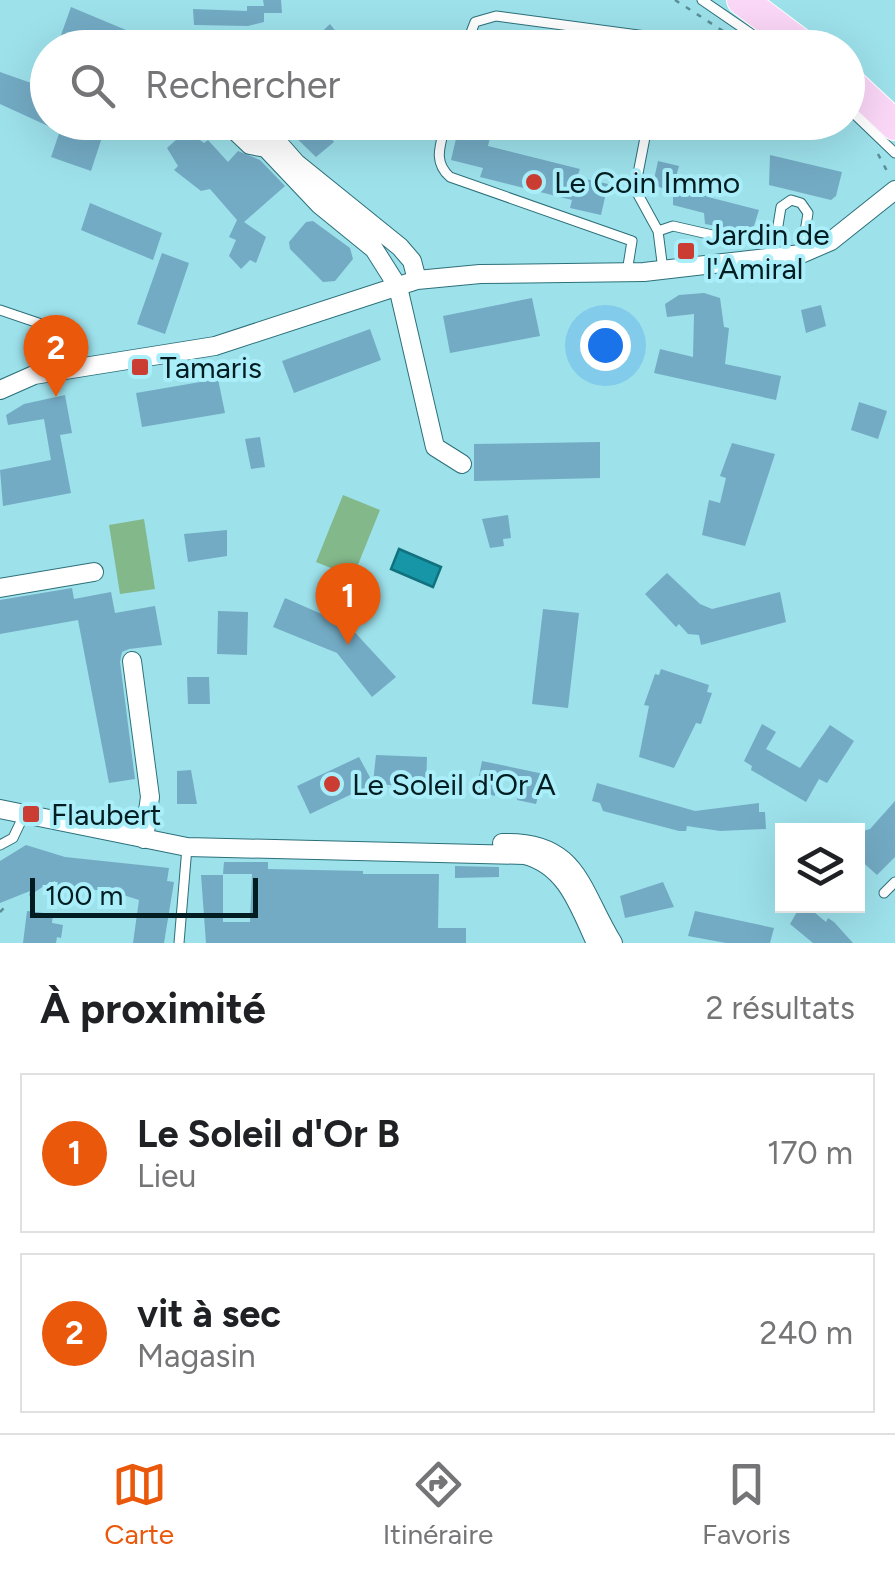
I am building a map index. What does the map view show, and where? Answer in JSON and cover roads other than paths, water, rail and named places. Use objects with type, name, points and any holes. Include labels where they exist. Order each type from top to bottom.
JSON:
[{"type":"main road","points":[[748,6],[781,30]]},
{"type":"main road","points":[[865,97],[895,125]]},
{"type":"street","points":[[245,140],[266,148],[320,205],[374,249],[398,287],[426,424],[435,447],[462,464]]},
{"type":"street","points":[[276,140],[296,163],[400,246],[412,262],[417,280]]},
{"type":"street","points":[[0,390],[16,380],[48,372],[244,339],[417,280],[663,270],[801,254],[831,241],[895,190]]},
{"type":"street","points":[[0,588],[94,572]]},
{"type":"street","points":[[132,661],[150,797],[144,839]]},
{"type":"street","points":[[8,809],[187,847],[388,852],[454,845],[543,845],[572,868],[596,943]]},
{"type":"street","points":[[590,916],[613,943]]},
{"type":"lane","points":[[702,0],[748,6],[762,30]]},
{"type":"lane","points":[[472,30],[475,22],[496,16],[596,30]]},
{"type":"lane","points":[[865,124],[895,153]]},
{"type":"lane","points":[[442,140],[440,168],[450,177],[632,241],[627,272]]},
{"type":"lane","points":[[645,140],[635,189],[658,230],[663,270]]},
{"type":"lane","points":[[772,260],[781,208],[791,200],[801,202],[808,213],[801,254]]},
{"type":"lane","points":[[658,230],[672,226],[721,237]]},
{"type":"lane","points":[[0,310],[59,330]]},
{"type":"lane","points":[[0,844],[13,838],[8,809]]},
{"type":"lane","points":[[179,943],[187,847]]},
{"type":"lane","points":[[884,893],[895,882]]},
{"type":"water","points":[[399,549],[441,567],[433,587],[391,569]]},
{"type":"place","name":"Le Coin Immo","points":[[534,182]]},
{"type":"place","name":"Jardin de l'Amiral","points":[[686,251]]},
{"type":"place","name":"Tamaris","points":[[140,367]]},
{"type":"place","name":"vit à sec","points":[[56,397]]},
{"type":"place","name":"Le Soleil d'Or B","points":[[348,645]]},
{"type":"place","name":"Le Soleil d'Or A","points":[[332,784]]},
{"type":"place","name":"Flaubert","points":[[31,814]]}]
